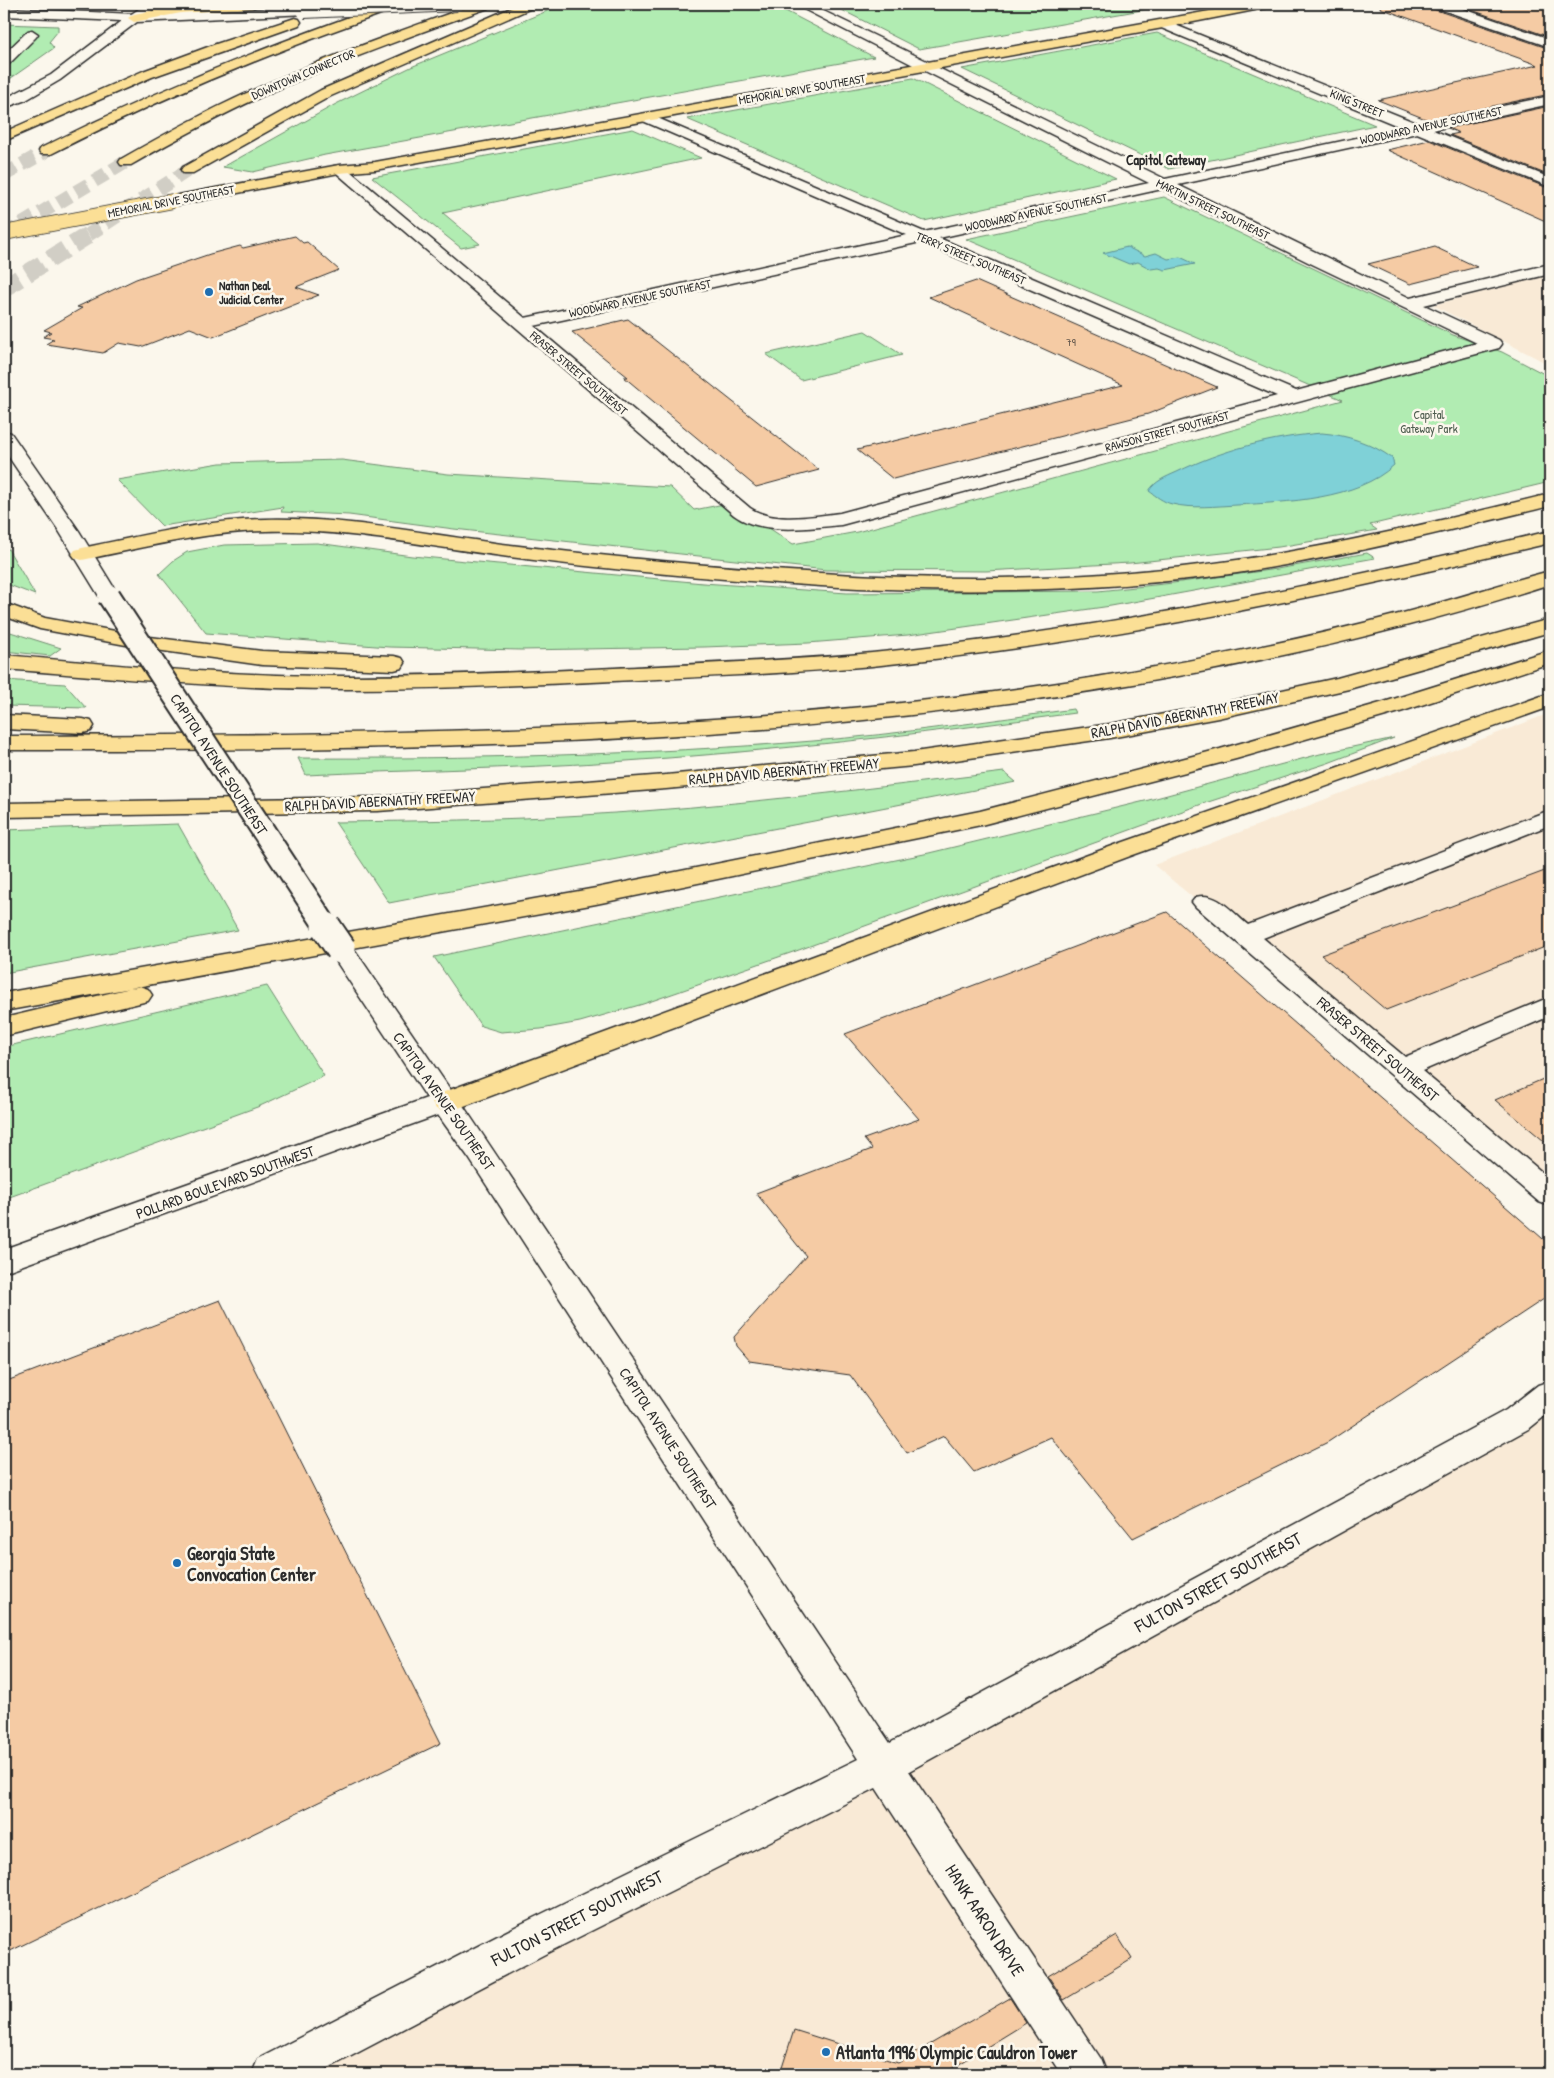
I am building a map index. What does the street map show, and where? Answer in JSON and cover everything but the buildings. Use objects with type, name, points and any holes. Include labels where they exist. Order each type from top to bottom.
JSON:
[{"type":"main road","points":[[134,18],[181,9],[252,4]]},
{"type":"main road","points":[[4,137],[95,95],[180,61],[254,34],[359,4]]},
{"type":"main road","points":[[46,151],[110,118],[246,59],[397,4]]},
{"type":"main road","name":"DOWNTOWN CONNECTOR","points":[[126,162],[193,124],[270,87],[354,53],[487,4]]},
{"type":"main road","points":[[188,170],[326,93],[530,4]]},
{"type":"main road","name":"MEMORIAL DRIVE SOUTHEAST","points":[[339,169],[366,158],[910,58],[1218,4]]},
{"type":"main road","name":"MEMORIAL DRIVE SOUTHEAST","points":[[4,233],[339,169],[375,166],[648,118],[1265,4]]},
{"type":"main road","points":[[82,554],[208,529],[263,525],[316,525],[670,568],[848,580],[1003,583],[1134,578],[1234,566],[1398,536],[1550,500]]},
{"type":"main road","points":[[4,662],[181,677],[317,682],[520,678],[763,668],[900,657],[1176,617],[1397,573],[1550,538]]},
{"type":"main road","points":[[4,743],[371,740],[676,730],[818,719],[1005,698],[1105,683],[1321,640],[1423,615],[1550,578]]},
{"type":"main road","points":[[4,609],[40,623],[142,642],[262,658],[420,664],[701,670]]},
{"type":"main road","name":"RALPH DAVID ABERNATHY FREEWAY","points":[[4,810],[378,804],[666,782],[914,759],[1110,731],[1218,711],[1341,684],[1550,625]]},
{"type":"main road","points":[[4,1002],[596,896],[902,835],[1037,804],[1228,754],[1392,707],[1550,656]]},
{"type":"main road","points":[[446,1102],[1124,850],[1550,700]]},
{"type":"main road","points":[[4,722],[371,740]]},
{"type":"main road","points":[[4,1027],[420,928]]},
{"type":"street","points":[[4,104],[16,100],[48,82],[154,4]]},
{"type":"street","points":[[4,12],[134,18],[291,12],[304,8],[457,4]]},
{"type":"street","name":"MARTIN STREET SOUTHEAST","points":[[800,4],[1163,184],[1493,344]]},
{"type":"street","points":[[1438,4],[1550,43]]},
{"type":"street","name":"KING STREET","points":[[1163,24],[1550,183]]},
{"type":"street","points":[[4,61],[32,34]]},
{"type":"street","name":"WOODWARD AVENUE SOUTHEAST","points":[[521,324],[1550,100]]},
{"type":"street","name":"TERRY STREET SOUTHEAST","points":[[648,118],[1294,397]]},
{"type":"street","name":"FRASER STREET SOUTHEAST","points":[[339,169],[747,515],[792,524],[841,519]]},
{"type":"street","points":[[1408,304],[1550,268]]},
{"type":"street","name":"RAWSON STREET SOUTHEAST","points":[[841,519],[1493,344]]},
{"type":"street","name":"CAPITOL AVENUE SOUTHEAST","points":[[4,437],[69,531],[109,596],[356,974],[412,1057],[446,1102],[883,1766]]},
{"type":"street","points":[[1246,936],[1550,817]]},
{"type":"street","name":"FRASER STREET SOUTHEAST","points":[[1205,902],[1550,1196]]},
{"type":"street","points":[[1402,1069],[1550,1006]]},
{"type":"street","name":"POLLARD BOULEVARD SOUTHWEST","points":[[4,1261],[446,1102]]},
{"type":"street","name":"FULTON STREET SOUTHEAST","points":[[883,1766],[1518,1419],[1550,1394]]},
{"type":"street","name":"FULTON STREET SOUTHWEST","points":[[273,2074],[533,1939],[883,1766]]},
{"type":"street","name":"HANK AARON DRIVE","points":[[883,1766],[1086,2074]]},
{"type":"shaded area","points":[[1550,275],[1550,365],[1433,305]]},
{"type":"shaded area","points":[[1550,713],[1550,1196],[1154,865]]},
{"type":"shaded area","points":[[1550,1395],[1550,2074],[272,2074],[841,1780]]},
{"type":"green space","points":[[658,4],[772,4],[874,57],[325,155],[253,172],[223,167],[336,104],[411,67],[552,9]]},
{"type":"green space","points":[[830,4],[1176,4],[919,49]]},
{"type":"green space","points":[[4,24],[58,26],[58,31],[49,42],[54,48],[4,83]]},
{"type":"green space","points":[[1157,33],[1375,125],[1169,169],[962,69]]},
{"type":"green space","points":[[913,78],[1116,179],[924,221],[687,119]]},
{"type":"green space","points":[[633,129],[701,158],[443,213],[480,244],[461,248],[372,177]]},
{"type":"green space","name":"Capital Gateway Park","points":[[1164,197],[1453,335],[1502,352],[1550,377],[1550,482],[1370,525],[1377,530],[1279,547],[1130,563],[986,571],[826,570],[454,529],[349,515],[281,512],[283,507],[162,526],[117,480],[220,463],[342,460],[448,474],[670,487],[694,510],[724,504],[760,522],[793,544],[857,532],[1343,400],[966,239]]},
{"type":"green space","points":[[865,331],[902,355],[801,380],[766,354]]},
{"type":"green space","points":[[4,542],[35,595],[4,583]]},
{"type":"green space","points":[[317,543],[412,556],[703,583],[847,593],[1098,591],[1277,569],[1367,553],[1375,558],[1111,606],[908,635],[808,643],[521,650],[389,647],[206,633],[159,574],[173,561],[187,552],[224,545]]},
{"type":"green space","points":[[4,630],[61,648],[50,656],[4,651]]},
{"type":"green space","points":[[4,680],[65,684],[86,708],[4,706]]},
{"type":"green space","points":[[1073,709],[1075,713],[902,735],[786,748],[612,762],[306,775],[298,758],[556,755],[749,746],[878,735]]},
{"type":"green space","points":[[1394,738],[1328,763],[1202,804],[796,951],[643,1004],[580,1022],[541,1029],[501,1032],[481,1026],[434,957],[929,853],[1145,801],[1320,754]]},
{"type":"green space","points":[[1004,772],[1016,782],[389,903],[335,822],[553,817],[637,812],[794,797]]},
{"type":"green space","points":[[178,824],[238,930],[4,973],[4,830]]},
{"type":"green space","points":[[267,986],[324,1076],[260,1106],[4,1199],[4,1047]]},
{"type":"water","points":[[1127,247],[1145,256],[1156,253],[1168,259],[1180,257],[1195,264],[1165,270],[1159,268],[1151,269],[1138,262],[1129,264],[1103,253]]},
{"type":"water","points":[[1322,433],[1350,438],[1367,444],[1392,458],[1394,465],[1379,477],[1361,486],[1320,497],[1298,500],[1188,506],[1166,502],[1149,491],[1154,485],[1165,478],[1194,464],[1229,451],[1266,441]]},
{"type":"tunnel","points":[[4,175],[46,151]]},
{"type":"tunnel","points":[[4,235],[126,162]]},
{"type":"tunnel","points":[[88,235],[188,170]]},
{"type":"tunnel","points":[[4,288],[90,234]]},
{"type":"place","name":"Nathan Deal Judicial Center","points":[[209,292]]},
{"type":"place","name":"Georgia State Convocation Center","points":[[177,1563]]},
{"type":"place","name":"Atlanta 1996 Olympic Cauldron Tower","points":[[826,2052]]},
{"type":"district","name":"Capitol Gateway","points":[[1166,159]]}]
